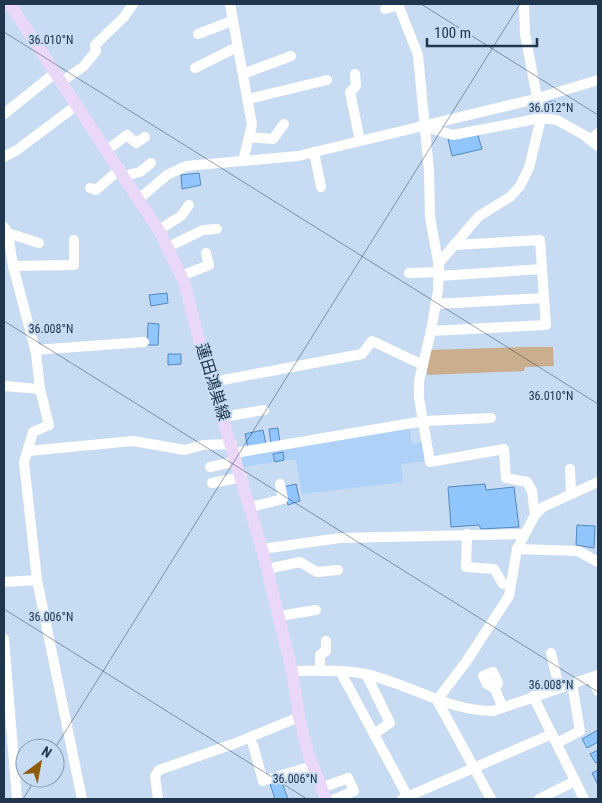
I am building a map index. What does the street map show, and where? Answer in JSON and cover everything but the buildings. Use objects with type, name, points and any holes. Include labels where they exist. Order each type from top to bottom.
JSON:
[{"type":"main road","name":"蓮田鴻巣線","points":[[10,4],[159,230],[181,276],[262,549],[292,671],[299,717],[312,766],[324,794]]},
{"type":"street","points":[[4,114],[58,78],[84,66],[96,51],[95,45],[124,16],[133,4]]},
{"type":"street","points":[[230,4],[252,125],[243,161]]},
{"type":"street","points":[[385,9],[398,4],[418,55],[425,127],[430,217],[439,271],[431,331],[419,381],[419,398],[430,462],[504,449],[506,478],[527,482],[532,491],[535,515]]},
{"type":"street","points":[[439,271],[454,246],[479,216],[510,197],[520,186],[529,168],[540,118],[535,100],[525,34],[524,4]]},
{"type":"street","points":[[198,34],[232,21]]},
{"type":"street","points":[[195,68],[237,47]]},
{"type":"street","points":[[243,74],[291,56]]},
{"type":"street","points":[[354,74],[356,86],[350,92],[360,141]]},
{"type":"street","points":[[248,99],[327,80]]},
{"type":"street","points":[[139,200],[167,175],[186,166],[314,152],[535,100],[598,80]]},
{"type":"street","points":[[4,157],[17,150],[77,105]]},
{"type":"street","points":[[425,127],[453,135],[540,118],[556,120],[596,140]]},
{"type":"street","points":[[249,137],[273,139],[284,124]]},
{"type":"street","points":[[107,150],[127,135],[136,143],[145,137]]},
{"type":"street","points":[[314,152],[321,186]]},
{"type":"street","points":[[90,188],[96,190],[122,172],[140,172],[152,163]]},
{"type":"street","points":[[159,230],[181,216],[189,205]]},
{"type":"street","points":[[168,247],[203,230],[217,229]]},
{"type":"street","points":[[6,230],[39,242]]},
{"type":"street","points":[[6,230],[13,266],[35,350],[40,389],[49,425],[33,432],[24,462],[25,483],[37,580],[82,799]]},
{"type":"street","points":[[13,266],[74,265],[74,240]]},
{"type":"street","points":[[431,331],[546,325],[540,240],[454,246]]},
{"type":"street","points":[[181,276],[209,265],[206,254]]},
{"type":"street","points":[[410,273],[542,269]]},
{"type":"street","points":[[435,304],[544,298]]},
{"type":"street","points":[[212,382],[362,354],[372,341],[423,365]]},
{"type":"street","points":[[35,350],[144,342]]},
{"type":"street","points":[[4,386],[40,389]]},
{"type":"street","points":[[223,417],[264,410]]},
{"type":"street","points":[[210,467],[234,453],[424,421],[491,418]]},
{"type":"street","points":[[28,451],[133,441],[185,450],[202,445],[234,453]]},
{"type":"street","points":[[570,469],[570,494]]},
{"type":"street","points":[[212,483],[242,477]]},
{"type":"street","points":[[437,700],[466,662],[509,596],[517,548],[535,515],[543,507],[598,482]]},
{"type":"street","points":[[250,507],[283,499],[280,484]]},
{"type":"street","points":[[467,534],[466,567],[494,569],[503,584],[511,584]]},
{"type":"street","points":[[262,549],[340,538],[523,534]]},
{"type":"street","points":[[517,548],[578,551],[598,562]]},
{"type":"street","points":[[267,569],[300,562],[316,572],[338,570]]},
{"type":"street","points":[[4,582],[37,580]]},
{"type":"street","points":[[279,616],[316,610]]},
{"type":"street","points":[[4,638],[17,799]]},
{"type":"street","points":[[320,671],[320,655],[326,650],[326,641]]},
{"type":"street","points":[[551,653],[559,688]]},
{"type":"street","points":[[292,671],[340,671],[366,674],[437,700],[478,711],[493,711],[595,676],[598,691]]},
{"type":"street","points":[[340,671],[406,798],[475,768],[554,738],[580,731],[572,684]]},
{"type":"street","points":[[366,674],[390,723],[374,734]]},
{"type":"street","points":[[495,689],[502,708]]},
{"type":"street","points":[[533,696],[584,799]]},
{"type":"street","points":[[437,700],[491,799]]},
{"type":"street","points":[[158,799],[156,776],[159,770],[236,743],[299,717]]},
{"type":"street","points":[[253,745],[262,781],[312,766]]},
{"type":"street","points":[[324,794],[348,778],[354,791],[335,799]]},
{"type":"street","points":[[539,799],[575,781]]},
{"type":"shaded area","points":[[553,347],[554,366],[525,367],[524,371],[427,375],[428,350]]},
{"type":"shaded area","points":[[409,427],[412,444],[425,441],[427,461],[401,464],[403,482],[302,494],[296,459],[243,467],[241,455]]}]
